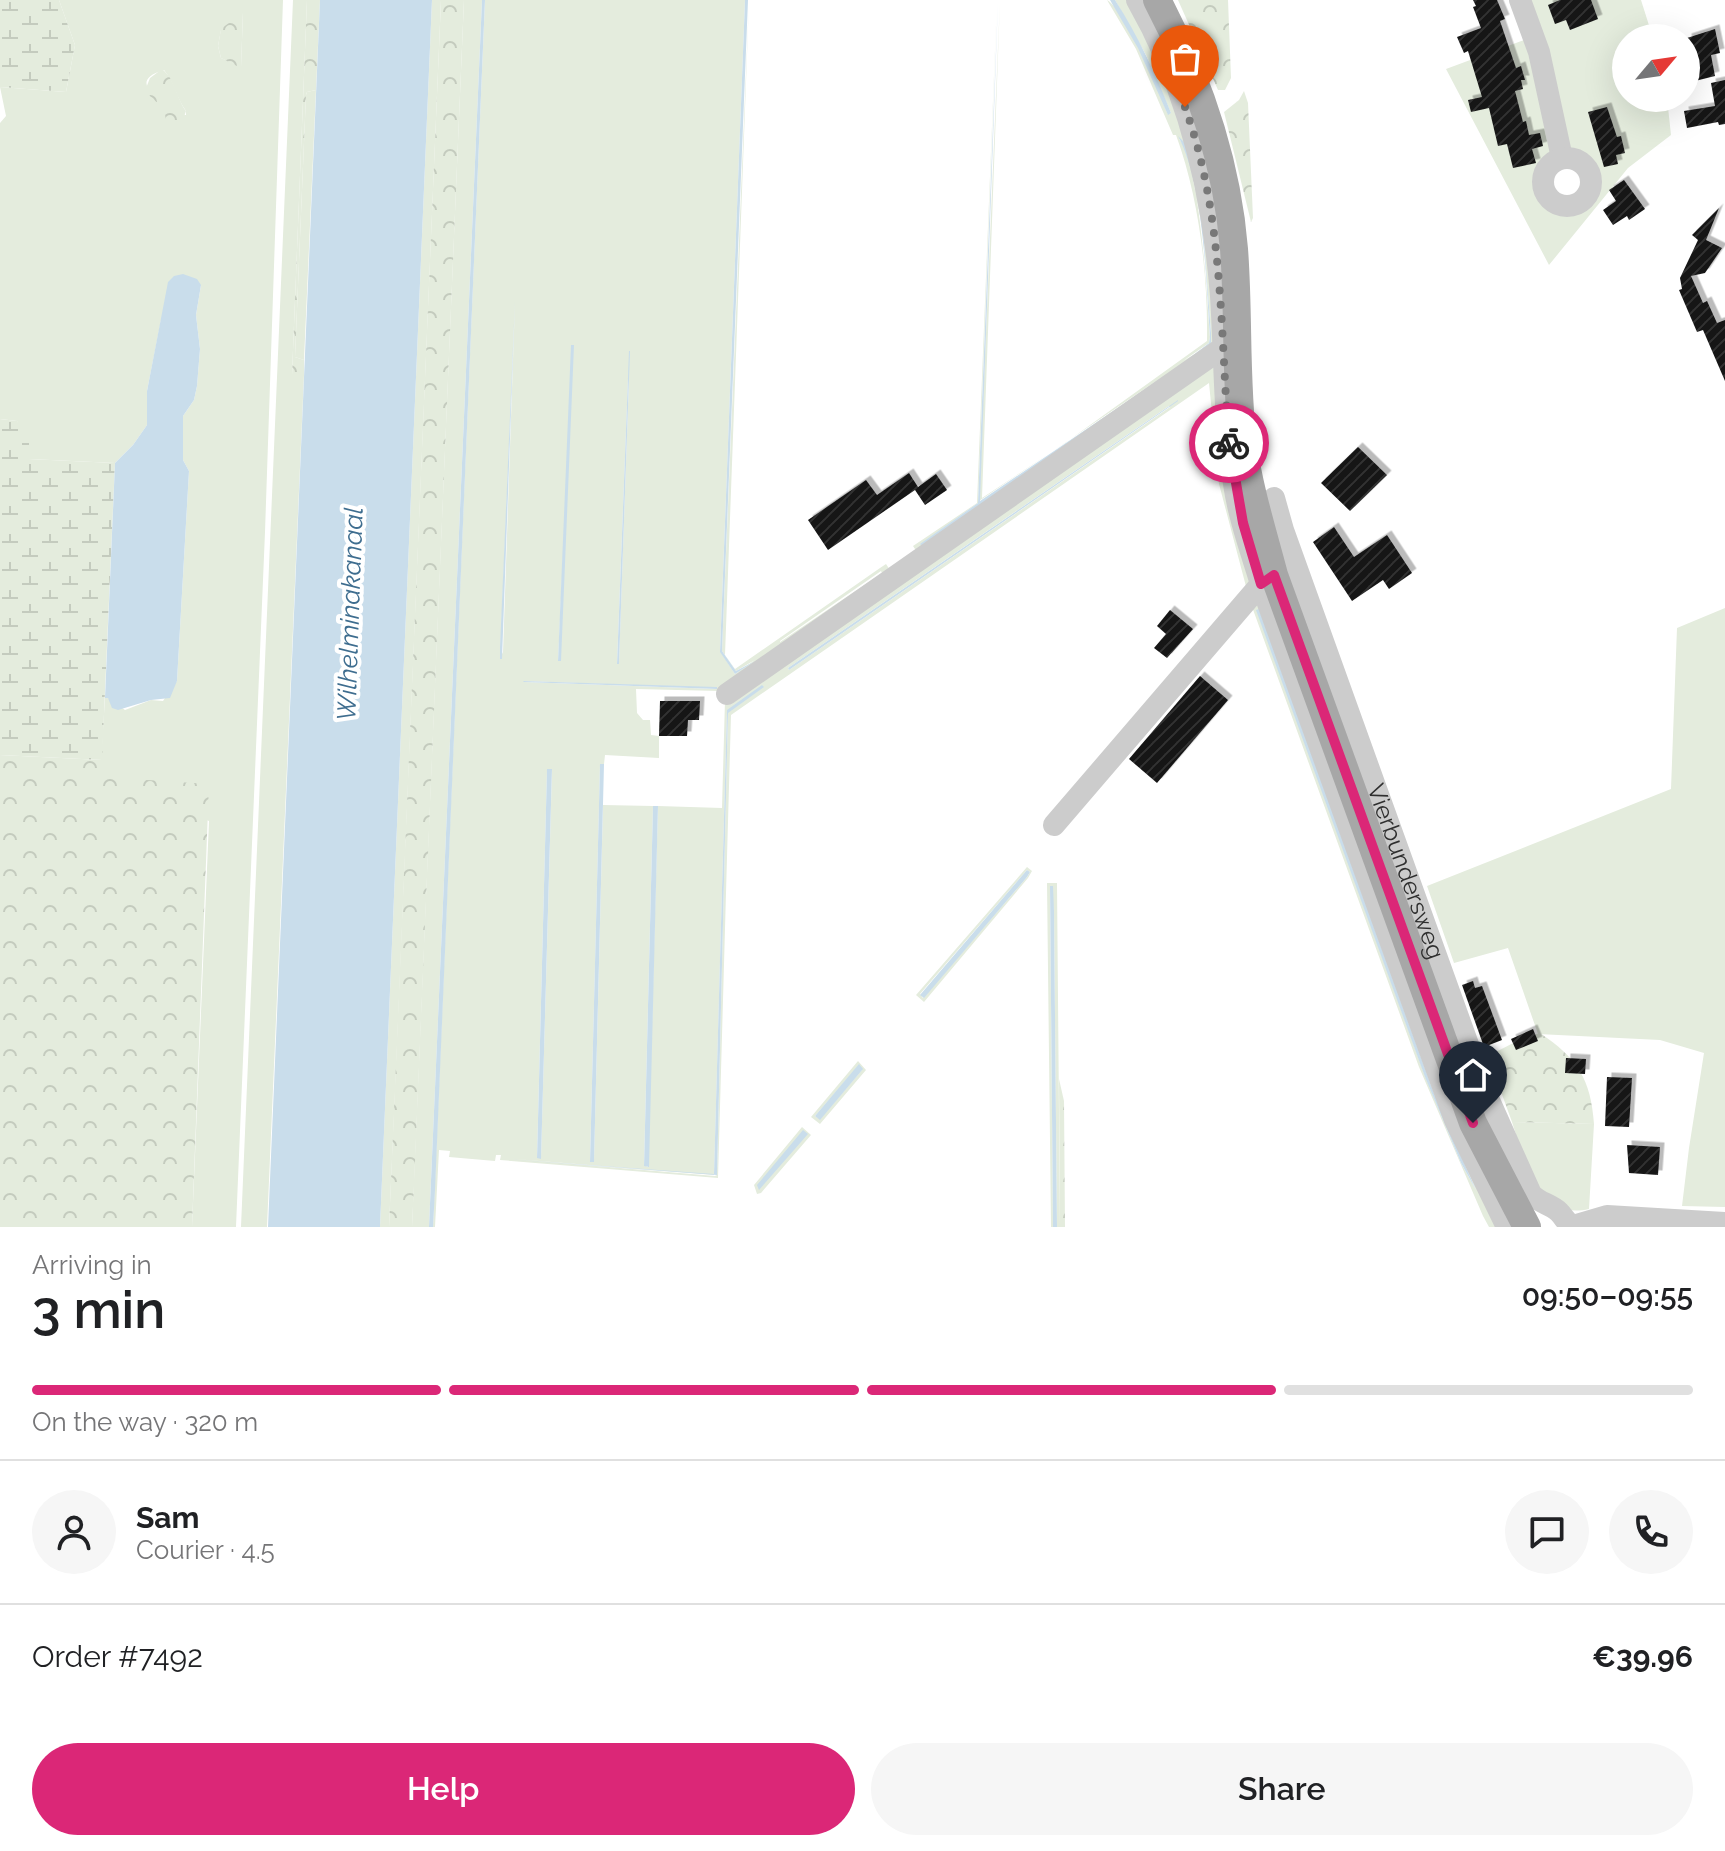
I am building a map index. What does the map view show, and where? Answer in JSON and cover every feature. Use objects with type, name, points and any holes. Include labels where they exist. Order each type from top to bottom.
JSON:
[{"type":"main road","name":"Vierbundersweg","points":[[1157,0],[1195,81],[1219,158],[1234,247],[1230,343],[1243,445],[1253,495],[1277,575],[1473,1123],[1527,1227]]},
{"type":"street","name":"Vierbundersweg","points":[[1137,0],[1158,37],[1196,143],[1212,214],[1221,298],[1230,343]]},
{"type":"street","points":[[1520,0],[1539,52],[1562,158]]},
{"type":"street","points":[[727,694],[1230,343]]},
{"type":"street","name":"Vierbundersweg","points":[[1274,498],[1277,575],[1455,1120],[1507,1227]]},
{"type":"street","name":"Vierbundersweg","points":[[1277,575],[1497,1122],[1531,1194],[1558,1211],[1567,1224],[1573,1226],[1607,1216],[1725,1223]]},
{"type":"street","points":[[1054,825],[1277,575]]},
{"type":"green space","points":[[0,0],[59,0],[75,45],[66,92],[0,87]]},
{"type":"green space","points":[[59,0],[283,0],[236,1227],[192,1227],[209,821],[100,777],[105,698],[125,710],[151,700],[163,701],[177,681],[189,471],[183,460],[183,416],[194,400],[197,386],[200,349],[196,315],[201,285],[161,320],[147,391],[147,425],[115,463],[29,459],[17,421],[0,419],[0,123],[6,116],[0,87],[66,92],[75,45]],"holes":[[[243,13],[241,67],[221,58],[218,46],[221,30]],[[164,70],[186,111],[186,115],[165,116],[165,109],[148,88],[148,78]]]},
{"type":"green space","points":[[293,0],[307,0],[292,375],[304,375],[267,1227],[241,1227]]},
{"type":"green space","points":[[307,0],[320,0],[316,90],[306,95],[295,357],[304,360],[304,375],[292,375]]},
{"type":"green space","points":[[432,0],[441,0],[396,1069],[389,1227],[380,1227]]},
{"type":"green space","points":[[441,0],[464,0],[414,1186],[412,1227],[389,1227]]},
{"type":"green space","points":[[464,0],[482,0],[429,1227],[412,1227]]},
{"type":"green space","points":[[485,0],[745,0],[720,651],[735,674],[755,660],[736,671],[722,651],[749,0],[725,655],[735,669],[886,564],[890,570],[719,691],[636,689],[637,713],[643,720],[650,720],[651,735],[659,736],[659,758],[605,755],[604,764],[600,765],[590,1162],[594,1161],[603,805],[653,806],[644,1165],[648,1167],[658,806],[722,808],[725,700],[1219,358],[1250,566],[1248,594],[1219,484],[1209,383],[731,715],[718,1178],[500,1160],[501,1155],[496,1155],[495,1161],[449,1157],[450,1151],[439,1150],[433,1227]],"holes":[[[515,301],[503,652],[500,658]],[[573,345],[560,661],[558,661]],[[628,378],[629,379],[617,663]],[[1170,407],[789,670],[788,668]],[[881,571],[882,573],[780,641]],[[524,681],[717,688],[716,689]],[[763,687],[728,712],[717,1175],[715,1176],[503,1158],[714,1175],[727,711]],[[547,770],[552,770],[541,1158],[537,1157]]]},
{"type":"green space","points":[[997,0],[978,503],[921,544],[1165,375],[1071,438],[1207,341],[1206,289],[1200,236],[1184,159],[1136,49],[1107,0],[1123,19],[1168,114],[1171,113],[1146,55],[1115,0],[1131,0],[1195,155],[1218,350],[917,552],[913,546],[977,503]],"holes":[[[1179,139],[1186,144],[1191,169],[1186,152]],[[1196,194],[1203,230],[1211,333],[1210,345],[1183,361],[1209,343]]]},
{"type":"green space","points":[[1000,0],[982,498],[1048,455],[979,501]]},
{"type":"green space","points":[[1178,0],[1228,0],[1231,78],[1225,90],[1218,90]]},
{"type":"green space","points":[[1527,0],[1641,0],[1649,24],[1612,24],[1612,112],[1669,112],[1671,135],[1628,168],[1549,265],[1446,69],[1527,39],[1553,152],[1542,161],[1536,173],[1536,183],[1542,199],[1552,208],[1565,211],[1589,202],[1597,191],[1598,178],[1591,164],[1580,153],[1570,150]]},
{"type":"green space","points":[[243,12],[241,68],[221,58],[218,46],[221,29]]},
{"type":"green space","points":[[162,69],[170,78],[186,111],[183,120],[173,128],[167,126],[164,109],[146,88],[150,78]]},
{"type":"green space","points":[[316,90],[304,360],[295,357],[306,95]]},
{"type":"green space","points":[[1244,91],[1248,103],[1251,222],[1224,112],[1239,100]]},
{"type":"green space","points":[[0,419],[17,421],[29,440],[29,459],[115,463],[102,760],[0,755]]},
{"type":"green space","points":[[1257,598],[1502,1227],[1489,1227],[1483,1216],[1419,1067],[1251,604]],"holes":[[[1257,609],[1435,1096],[1476,1190],[1461,1163],[1425,1076]]]},
{"type":"green space","points":[[1725,608],[1725,1207],[1682,1206],[1704,1053],[1660,1040],[1538,1034],[1508,948],[1454,963],[1427,886],[1671,789],[1677,628]]},
{"type":"green space","points":[[0,755],[102,760],[101,777],[209,784],[192,1227],[0,1227]]},
{"type":"green space","points":[[1027,867],[1032,871],[924,1002],[916,995]],"holes":[[[1027,870],[1030,872],[1027,877],[923,998],[920,994]]]},
{"type":"green space","points":[[1047,883],[1057,883],[1060,1227],[1057,1227],[1054,911],[1050,886],[1051,1227]]},
{"type":"green space","points":[[1540,1033],[1564,1051],[1580,1071],[1590,1094],[1594,1124],[1512,1122],[1488,1056]]},
{"type":"green space","points":[[858,1061],[866,1070],[820,1124],[811,1117]],"holes":[[[859,1065],[862,1070],[820,1119],[815,1116]]]},
{"type":"green space","points":[[1059,1079],[1064,1101],[1065,1227],[1060,1227]]},
{"type":"green space","points":[[1512,1122],[1594,1124],[1589,1209],[1571,1210],[1557,1206],[1545,1197],[1528,1170]]},
{"type":"green space","points":[[802,1127],[811,1135],[757,1194],[754,1185]]},
{"type":"water","name":"Wilhelminakanaal","points":[[320,0],[432,0],[380,1227],[268,1227]]},
{"type":"water","points":[[482,0],[485,0],[435,1190],[433,1227],[429,1227]]},
{"type":"water","points":[[745,0],[748,0],[722,651],[736,671],[755,661],[735,674],[720,652]]},
{"type":"water","points":[[998,0],[980,501],[1165,376],[922,546],[920,544],[978,503]]},
{"type":"water","points":[[1110,0],[1115,0],[1146,55],[1171,113],[1168,115],[1138,48]]},
{"type":"water","points":[[1178,136],[1186,144],[1189,155],[1203,230],[1211,333],[1211,343],[1183,363],[1209,343],[1210,337],[1198,206],[1187,156]]},
{"type":"water","points":[[183,274],[197,279],[201,285],[196,315],[200,349],[197,386],[194,400],[183,416],[183,460],[189,471],[177,681],[170,698],[118,710],[112,708],[108,698],[105,698],[115,463],[147,425],[147,391],[168,282],[174,276]]},
{"type":"water","points":[[515,300],[502,659],[500,659],[500,647]]},
{"type":"water","points":[[571,345],[574,345],[561,661],[558,661]]},
{"type":"water","points":[[629,351],[619,664],[617,664]]},
{"type":"water","points":[[1178,401],[789,670],[788,668]]},
{"type":"water","points":[[1259,609],[1435,1096],[1476,1190],[1461,1163],[1425,1077],[1256,610]]},
{"type":"water","points":[[524,682],[717,687],[717,689]]},
{"type":"water","points":[[762,685],[764,687],[728,713],[717,1175],[503,1159],[714,1174],[727,710]]},
{"type":"water","points":[[600,764],[604,764],[594,1162],[590,1162]]},
{"type":"water","points":[[547,769],[552,769],[541,1159],[537,1158]]},
{"type":"water","points":[[653,806],[658,806],[649,1167],[644,1166]]},
{"type":"water","points":[[1027,870],[1030,872],[1027,877],[924,998],[920,995]]},
{"type":"water","points":[[1050,886],[1053,886],[1054,911],[1057,1227],[1053,1227]]},
{"type":"water","points":[[859,1064],[863,1069],[820,1120],[815,1116]]},
{"type":"water","points":[[803,1130],[808,1134],[759,1190],[757,1185]]},
{"type":"building","points":[[1473,0],[1497,0],[1505,19],[1500,21],[1516,68],[1521,66],[1525,80],[1521,80],[1523,89],[1515,91],[1523,122],[1526,121],[1529,135],[1540,133],[1543,146],[1532,149],[1536,163],[1513,168],[1507,144],[1498,146],[1489,108],[1471,112],[1468,100],[1482,97],[1468,51],[1464,53],[1457,37],[1481,28]]},
{"type":"building","points":[[1560,0],[1591,0],[1598,19],[1570,30],[1566,20],[1555,24],[1548,5]]},
{"type":"building","points":[[1715,29],[1720,53],[1711,55],[1715,76],[1700,80],[1700,34]]},
{"type":"building","points":[[1725,80],[1725,124],[1719,125],[1718,122],[1687,128],[1684,112],[1700,112],[1700,108],[1715,106],[1711,83]]},
{"type":"building","points":[[1607,107],[1617,137],[1621,136],[1625,153],[1616,155],[1618,164],[1604,167],[1588,112]]},
{"type":"building","points":[[1624,180],[1645,209],[1629,220],[1627,216],[1613,225],[1603,210],[1616,201],[1609,190]]},
{"type":"building","points":[[1719,208],[1706,240],[1722,248],[1705,273],[1691,276],[1703,303],[1707,301],[1717,323],[1725,320],[1725,381],[1703,330],[1697,332],[1679,290],[1682,289],[1680,278],[1698,240],[1692,235]]},
{"type":"building","points":[[1358,447],[1387,475],[1350,511],[1321,483]]},
{"type":"building","points":[[909,473],[918,487],[936,474],[947,490],[925,505],[915,490],[828,550],[808,520],[866,480],[877,495]]},
{"type":"building","points":[[1334,527],[1354,557],[1387,535],[1412,573],[1389,589],[1383,580],[1352,601],[1313,542]]},
{"type":"building","points":[[1170,610],[1193,629],[1167,658],[1154,648],[1166,634],[1157,626]]},
{"type":"building","points":[[1200,676],[1228,700],[1157,783],[1129,759]]},
{"type":"building","points":[[660,701],[700,701],[699,720],[688,720],[687,736],[659,736]]},
{"type":"building","points":[[1473,981],[1475,988],[1482,986],[1502,1040],[1484,1047],[1462,985]]},
{"type":"building","points":[[1533,1029],[1538,1041],[1516,1050],[1511,1039]]},
{"type":"building","points":[[1566,1058],[1586,1059],[1585,1074],[1565,1073]]},
{"type":"building","points":[[1607,1077],[1632,1078],[1629,1127],[1605,1126]]},
{"type":"building","points":[[1627,1145],[1660,1147],[1658,1175],[1629,1173]]},
{"type":"way so far","points":[[1185,107],[1212,214],[1221,298],[1229,443]]},
{"type":"route","points":[[1229,443],[1235,488],[1261,584],[1274,575],[1473,1123]]}]
